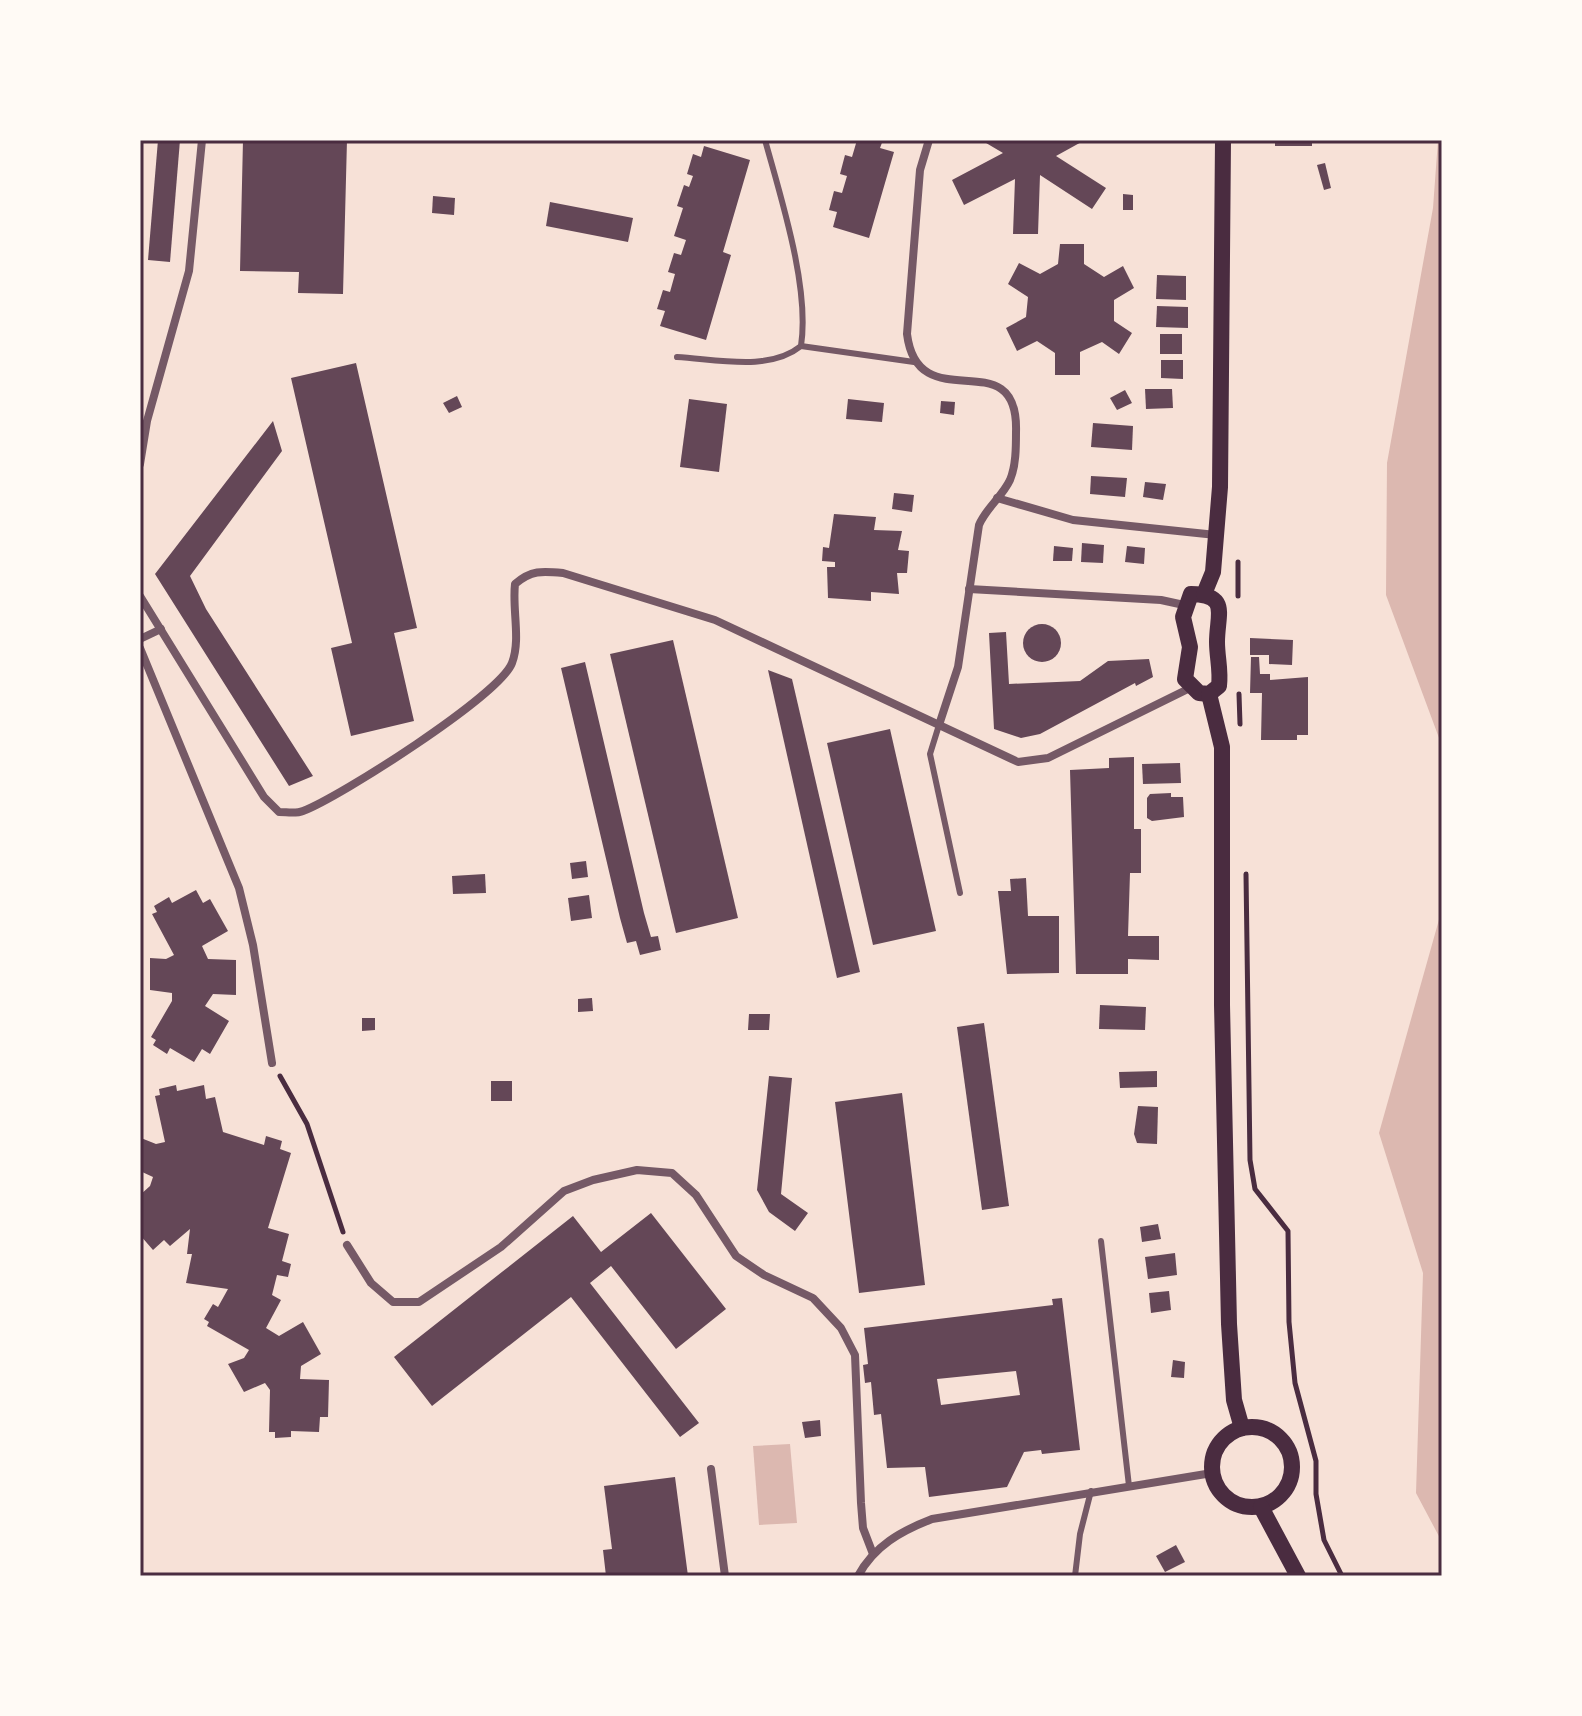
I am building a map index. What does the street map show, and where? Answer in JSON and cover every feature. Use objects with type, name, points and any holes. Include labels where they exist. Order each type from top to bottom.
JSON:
[{"type":"main road","points":[[1204,594],[1213,572],[1220,487],[1223,140]]},
{"type":"main road","points":[[1191,594],[1204,594],[1217,602],[1220,615],[1217,642],[1219,686],[1209,694],[1190,688],[1185,679],[1190,647],[1184,605],[1191,594]]},
{"type":"main road","points":[[1209,694],[1222,747],[1222,1005],[1229,1324],[1234,1400],[1242,1428]]},
{"type":"main road","points":[[1242,1428],[1267,1430],[1278,1437],[1291,1458],[1289,1483],[1273,1502],[1261,1507],[1235,1504],[1224,1497],[1212,1473],[1215,1450],[1222,1440],[1242,1428]]},
{"type":"main road","points":[[1261,1507],[1298,1576]]},
{"type":"street","points":[[140,464],[147,421],[189,271],[202,140]]},
{"type":"street","points":[[929,140],[920,170],[907,334],[914,362],[932,376],[992,383],[1004,389],[1014,401],[1017,413],[1013,469],[1009,483],[979,525],[958,667],[939,725]]},
{"type":"street","points":[[997,498],[1073,520],[1216,535]]},
{"type":"street","points":[[140,596],[264,797],[279,812],[300,813],[336,794],[471,708],[503,680],[513,662],[515,584],[526,574],[538,571],[563,573],[715,620],[1018,762],[1034,762],[1190,688]]},
{"type":"street","points":[[969,589],[1161,600],[1184,605]]},
{"type":"street","points":[[140,639],[161,629]]},
{"type":"street","points":[[140,648],[239,888],[253,945],[272,1063]]},
{"type":"street","points":[[347,1245],[371,1283],[393,1302],[419,1302],[501,1247],[564,1191],[637,1170],[672,1173],[696,1195],[736,1256],[764,1275],[813,1298],[841,1328],[848,1341],[855,1355],[863,1528],[873,1554]]},
{"type":"street","points":[[711,1469],[725,1576]]},
{"type":"street","points":[[858,1576],[873,1554],[890,1539],[932,1519],[1212,1473]]},
{"type":"lane","points":[[677,357],[767,361],[787,357],[801,346],[805,319],[800,286],[765,140]]},
{"type":"lane","points":[[801,346],[914,362]]},
{"type":"lane","points":[[939,725],[930,754],[960,893]]},
{"type":"lane","points":[[1101,1241],[1129,1486]]},
{"type":"lane","points":[[1075,1576],[1075,1560],[1091,1491]]},
{"type":"path","points":[[1238,556],[1238,602]]},
{"type":"path","points":[[1239,681],[1240,728]]},
{"type":"path","points":[[1245,865],[1250,1160],[1255,1189],[1288,1231],[1289,1322],[1295,1383],[1316,1461],[1316,1494],[1324,1540],[1342,1576]]},
{"type":"path","points":[[272,1063],[307,1124],[347,1245]]},
{"type":"shaded area","points":[[1438,140],[1442,140],[1442,746],[1386,595],[1387,463],[1433,208]]},
{"type":"shaded area","points":[[1442,909],[1442,1542],[1416,1493],[1423,1273],[1379,1133]]},
{"type":"shaded area","points":[[790,1444],[797,1523],[759,1525],[753,1446]]},
{"type":"building","points":[[158,140],[180,140],[170,262],[148,260]]},
{"type":"building","points":[[243,140],[347,140],[343,294],[298,293],[299,272],[240,271]]},
{"type":"building","points":[[857,140],[883,140],[880,148],[894,152],[869,238],[833,227],[837,212],[829,210],[834,191],[842,193],[847,176],[840,174],[845,155],[852,157]]},
{"type":"building","points":[[981,140],[1085,140],[1056,156],[1106,188],[1092,209],[1040,175],[1038,234],[1013,234],[1015,179],[964,205],[952,180],[1003,153]]},
{"type":"building","points":[[1275,140],[1312,140],[1312,146],[1275,146]]},
{"type":"building","points":[[704,146],[750,160],[723,252],[731,255],[706,340],[660,326],[665,311],[657,309],[663,290],[670,292],[675,274],[668,272],[674,253],[681,255],[686,240],[674,236],[683,208],[677,206],[684,185],[689,187],[693,176],[687,174],[693,154],[701,157]]},
{"type":"building","points":[[1325,163],[1331,188],[1324,190],[1317,165]]},
{"type":"building","points":[[1123,194],[1133,195],[1133,210],[1123,210]]},
{"type":"building","points":[[433,196],[455,198],[454,215],[432,213]]},
{"type":"building","points":[[550,202],[633,218],[628,242],[546,226]]},
{"type":"building","points":[[1060,244],[1084,244],[1084,264],[1104,277],[1123,266],[1134,288],[1114,300],[1114,321],[1132,333],[1119,354],[1102,342],[1080,352],[1080,375],[1055,375],[1055,353],[1037,341],[1017,351],[1006,328],[1026,317],[1028,297],[1008,284],[1019,263],[1040,274],[1058,264]]},
{"type":"building","points":[[1157,275],[1186,276],[1186,300],[1156,299]]},
{"type":"building","points":[[1157,306],[1188,307],[1188,328],[1156,327]]},
{"type":"building","points":[[1160,334],[1182,334],[1182,354],[1160,354]]},
{"type":"building","points":[[1161,360],[1183,360],[1183,379],[1161,378]]},
{"type":"building","points":[[356,363],[417,628],[394,633],[414,721],[351,736],[331,648],[352,643],[291,378]]},
{"type":"building","points":[[1145,389],[1172,389],[1173,408],[1146,409]]},
{"type":"building","points":[[1125,390],[1132,403],[1117,410],[1110,398]]},
{"type":"building","points":[[457,396],[462,407],[449,413],[443,403]]},
{"type":"building","points":[[689,399],[727,404],[719,472],[680,467]]},
{"type":"building","points":[[848,399],[884,403],[882,422],[846,419]]},
{"type":"building","points":[[941,401],[955,402],[954,415],[940,413]]},
{"type":"building","points":[[273,421],[282,451],[190,576],[206,609],[313,776],[289,786],[155,574]]},
{"type":"building","points":[[1093,423],[1133,426],[1132,450],[1091,447]]},
{"type":"building","points":[[1091,476],[1127,478],[1125,497],[1090,494]]},
{"type":"building","points":[[1145,482],[1166,484],[1163,500],[1143,497]]},
{"type":"building","points":[[894,493],[914,495],[912,512],[892,509]]},
{"type":"building","points":[[834,514],[876,517],[874,530],[902,531],[898,550],[909,551],[907,573],[897,573],[899,594],[871,592],[871,601],[828,598],[827,567],[835,567],[835,562],[822,561],[823,547],[829,548]]},
{"type":"building","points":[[1082,543],[1104,545],[1103,563],[1081,562]]},
{"type":"building","points":[[1054,546],[1073,548],[1072,561],[1053,561]]},
{"type":"building","points":[[1127,546],[1145,548],[1144,564],[1125,562]]},
{"type":"building","points":[[1042,624],[1056,629],[1061,643],[1056,657],[1042,662],[1028,657],[1023,643],[1028,629]]},
{"type":"building","points":[[1006,632],[1009,684],[1080,681],[1108,661],[1149,659],[1153,677],[1136,686],[1135,683],[1040,734],[1021,738],[994,729],[989,633]]},
{"type":"building","points":[[1250,638],[1293,640],[1292,665],[1269,664],[1269,655],[1250,655]]},
{"type":"building","points":[[673,640],[738,918],[676,933],[610,654]]},
{"type":"building","points":[[1251,657],[1259,657],[1260,674],[1270,674],[1270,680],[1308,677],[1308,735],[1297,735],[1297,740],[1261,740],[1262,693],[1250,693]]},
{"type":"building","points":[[585,662],[644,913],[651,937],[658,936],[661,950],[640,955],[636,941],[627,943],[620,918],[561,668]]},
{"type":"building","points":[[768,670],[792,679],[860,972],[837,978]]},
{"type":"building","points":[[890,729],[936,931],[873,945],[827,743]]},
{"type":"building","points":[[1134,757],[1134,829],[1141,829],[1141,873],[1130,873],[1128,936],[1159,936],[1159,960],[1128,959],[1128,974],[1076,974],[1070,770],[1109,768],[1109,758]]},
{"type":"building","points":[[1180,763],[1181,783],[1143,784],[1142,764]]},
{"type":"building","points":[[1171,793],[1171,797],[1183,797],[1184,817],[1152,821],[1147,818],[1147,798],[1150,794]]},
{"type":"building","points":[[586,861],[588,877],[572,879],[570,863]]},
{"type":"building","points":[[485,874],[486,893],[453,894],[452,876]]},
{"type":"building","points":[[1026,878],[1028,916],[1059,916],[1059,973],[1007,974],[998,891],[1011,891],[1010,879]]},
{"type":"building","points":[[196,890],[203,903],[210,899],[228,931],[202,946],[208,959],[236,960],[236,995],[213,994],[205,1006],[229,1021],[210,1054],[202,1049],[194,1062],[170,1048],[167,1054],[153,1045],[156,1040],[151,1037],[172,1001],[172,993],[150,990],[150,958],[166,959],[174,955],[152,914],[157,912],[154,906],[169,897],[172,903]]},
{"type":"building","points":[[589,895],[592,918],[571,921],[568,898]]},
{"type":"building","points":[[592,998],[593,1011],[578,1012],[578,999]]},
{"type":"building","points":[[1100,1005],[1146,1007],[1145,1030],[1099,1029]]},
{"type":"building","points":[[749,1014],[770,1014],[769,1030],[748,1030]]},
{"type":"building","points":[[362,1018],[375,1018],[375,1030],[362,1031]]},
{"type":"building","points":[[984,1023],[1009,1206],[982,1210],[957,1027]]},
{"type":"building","points":[[1157,1071],[1157,1087],[1120,1088],[1119,1072]]},
{"type":"building","points":[[769,1076],[792,1078],[781,1194],[808,1213],[795,1231],[769,1212],[757,1190]]},
{"type":"building","points":[[491,1081],[512,1081],[512,1101],[491,1101]]},
{"type":"building","points":[[176,1085],[177,1091],[204,1085],[206,1099],[215,1097],[223,1132],[264,1145],[266,1136],[282,1141],[280,1149],[291,1153],[268,1228],[289,1234],[282,1261],[291,1264],[288,1277],[277,1275],[272,1295],[281,1300],[266,1328],[279,1336],[303,1322],[321,1354],[301,1366],[300,1379],[329,1380],[328,1417],[320,1417],[319,1432],[291,1431],[291,1437],[275,1438],[275,1432],[269,1432],[270,1390],[265,1383],[244,1392],[228,1364],[244,1358],[249,1350],[207,1326],[209,1322],[204,1319],[213,1304],[218,1307],[228,1289],[186,1283],[192,1254],[187,1254],[190,1229],[170,1246],[164,1240],[153,1250],[140,1235],[140,1195],[150,1186],[153,1177],[140,1171],[141,1138],[156,1144],[165,1142],[155,1096],[160,1095],[159,1089]]},
{"type":"building","points":[[902,1093],[925,1285],[859,1293],[835,1102]]},
{"type":"building","points":[[1138,1106],[1158,1107],[1157,1144],[1137,1143],[1134,1134]]},
{"type":"building","points":[[651,1213],[726,1309],[676,1349],[611,1266],[590,1283],[699,1423],[680,1437],[571,1297],[432,1406],[394,1357],[573,1216],[601,1252]]},
{"type":"building","points":[[1158,1224],[1161,1239],[1142,1242],[1140,1227]]},
{"type":"building","points":[[1175,1253],[1177,1275],[1148,1279],[1145,1257]]},
{"type":"building","points":[[1169,1291],[1171,1310],[1151,1313],[1149,1293]]},
{"type":"building","points":[[1062,1298],[1080,1450],[1042,1454],[1041,1450],[1024,1452],[1007,1487],[929,1497],[925,1467],[887,1468],[881,1414],[874,1415],[871,1382],[865,1383],[863,1365],[868,1364],[864,1328],[1053,1305],[1052,1299]],"holes":[[[1016,1371],[1020,1395],[941,1405],[937,1379]]]},
{"type":"building","points":[[1173,1360],[1185,1362],[1184,1378],[1171,1377]]},
{"type":"building","points":[[820,1420],[821,1436],[805,1438],[802,1422]]},
{"type":"building","points":[[675,1477],[688,1576],[606,1576],[603,1550],[612,1549],[604,1486]]},
{"type":"building","points":[[1176,1545],[1185,1562],[1165,1572],[1156,1556]]}]
